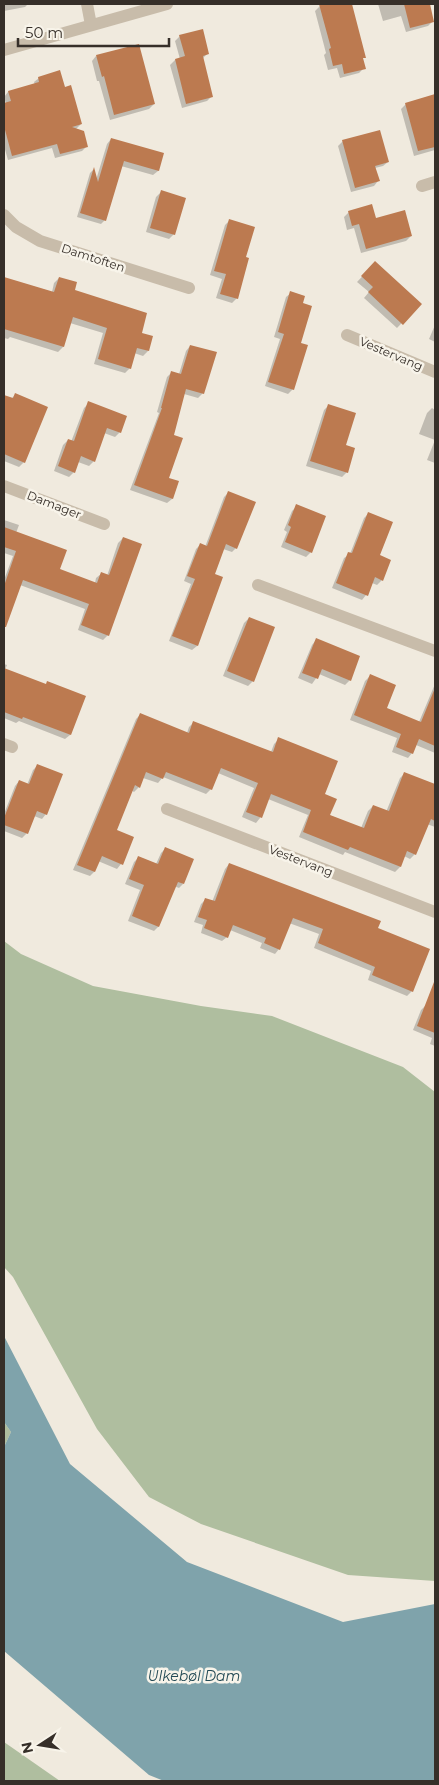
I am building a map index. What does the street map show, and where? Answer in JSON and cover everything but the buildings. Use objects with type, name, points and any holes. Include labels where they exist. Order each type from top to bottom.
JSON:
[{"type":"street","points":[[87,4],[92,25]]},
{"type":"street","points":[[4,50],[167,4]]},
{"type":"street","points":[[422,186],[435,182]]},
{"type":"street","name":"Damtoften","points":[[4,215],[16,227],[40,241],[189,288]]},
{"type":"street","name":"Vestervang","points":[[347,336],[435,372]]},
{"type":"street","name":"Damager","points":[[4,486],[104,524]]},
{"type":"street","points":[[258,584],[435,651]]},
{"type":"street","name":"Vestervang","points":[[167,809],[435,912]]},
{"type":"green space","points":[[4,941],[21,954],[93,986],[201,1006],[272,1016],[403,1067],[435,1092],[435,1581],[348,1575],[201,1524],[149,1497],[97,1429],[13,1277],[4,1267]]},
{"type":"green space","points":[[4,1422],[11,1432],[4,1447]]},
{"type":"green space","points":[[4,1742],[60,1781],[4,1781]]},
{"type":"water","name":"Ulkebøl Dam","points":[[4,1336],[70,1464],[187,1562],[343,1622],[435,1604],[435,1781],[164,1781],[149,1775],[4,1651],[4,1447],[11,1432],[4,1422]]}]
